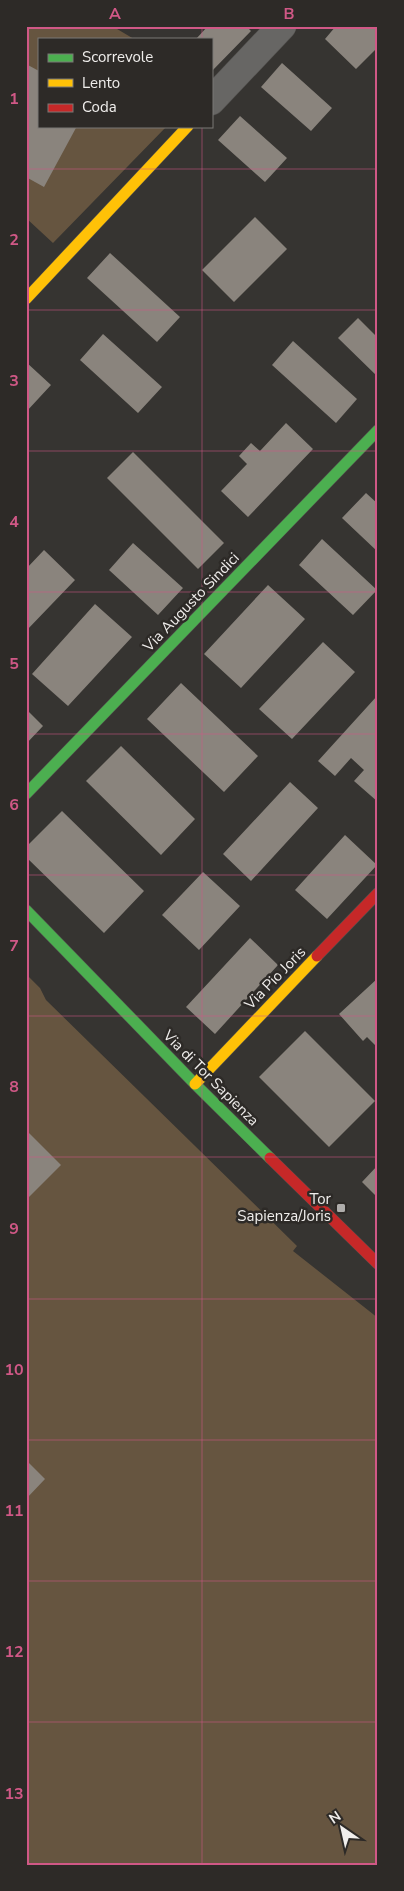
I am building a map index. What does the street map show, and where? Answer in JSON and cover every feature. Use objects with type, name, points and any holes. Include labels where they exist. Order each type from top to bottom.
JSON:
[{"type":"street","points":[[212,100],[282,26]]},
{"type":"street","points":[[26,299],[186,128]]},
{"type":"street","name":"Via Augusto Sindici","points":[[26,794],[378,430]]},
{"type":"street","name":"Via Pio Joris","points":[[194,1084],[378,893]]},
{"type":"street","name":"Via di Tor Sapienza","points":[[26,910],[194,1084],[378,1264]]},
{"type":"shaded area","points":[[26,26],[112,26],[132,38],[38,38],[38,128],[165,128],[53,243],[26,218]]},
{"type":"shaded area","points":[[26,974],[40,988],[46,1000],[297,1246],[293,1251],[378,1318],[378,1865],[26,1865]]},
{"type":"building","points":[[208,26],[246,26],[251,31],[212,71],[212,38],[197,38]]},
{"type":"building","points":[[336,26],[378,26],[378,47],[356,69],[325,39]]},
{"type":"building","points":[[282,63],[332,108],[311,131],[261,87]]},
{"type":"building","points":[[26,64],[38,70],[38,128],[76,128],[44,187],[26,177]]},
{"type":"building","points":[[240,116],[287,158],[265,182],[218,140]]},
{"type":"building","points":[[255,217],[287,249],[234,302],[202,270]]},
{"type":"building","points":[[110,253],[180,317],[157,342],[87,278]]},
{"type":"building","points":[[358,318],[378,338],[378,377],[338,338]]},
{"type":"building","points":[[103,334],[162,387],[138,413],[80,360]]},
{"type":"building","points":[[293,341],[357,399],[336,423],[272,365]]},
{"type":"building","points":[[26,362],[51,385],[26,412]]},
{"type":"building","points":[[286,423],[313,449],[248,517],[221,491],[247,464],[239,456],[251,443],[260,451]]},
{"type":"building","points":[[133,452],[224,543],[198,569],[107,478]]},
{"type":"building","points":[[366,493],[378,504],[378,552],[342,518]]},
{"type":"building","points":[[322,539],[377,590],[353,615],[299,565]]},
{"type":"building","points":[[133,543],[183,588],[158,615],[109,570]]},
{"type":"building","points":[[44,550],[75,580],[26,631],[26,569]]},
{"type":"building","points":[[268,585],[305,619],[241,688],[204,654]]},
{"type":"building","points":[[95,604],[132,637],[68,706],[32,674]]},
{"type":"building","points":[[323,642],[355,672],[292,739],[259,709]]},
{"type":"building","points":[[181,683],[258,756],[224,792],[147,719]]},
{"type":"building","points":[[377,696],[378,802],[354,781],[364,770],[351,758],[335,776],[318,761]]},
{"type":"building","points":[[26,709],[43,726],[26,744]]},
{"type":"building","points":[[121,746],[195,819],[161,855],[86,781]]},
{"type":"building","points":[[290,782],[318,808],[251,881],[223,854]]},
{"type":"building","points":[[62,811],[144,891],[104,933],[26,857],[26,847]]},
{"type":"building","points":[[345,835],[377,865],[327,919],[295,890]]},
{"type":"building","points":[[203,872],[240,906],[199,950],[162,915]]},
{"type":"building","points":[[250,938],[278,965],[215,1034],[186,1007]]},
{"type":"building","points":[[378,978],[378,1048],[367,1037],[363,1041],[339,1014]]},
{"type":"building","points":[[305,1031],[375,1101],[329,1147],[259,1077]]},
{"type":"building","points":[[26,1130],[61,1165],[26,1200]]},
{"type":"building","points":[[378,1165],[378,1198],[362,1182]]},
{"type":"building","points":[[26,1460],[45,1479],[26,1499]]},
{"type":"traffic: fast","points":[[26,794],[378,430]]},
{"type":"traffic: fast","points":[[26,910],[195,1084],[270,1158]]},
{"type":"traffic: slow","points":[[26,299],[186,128]]},
{"type":"traffic: slow","points":[[195,1084],[317,956]]},
{"type":"traffic: jam","points":[[317,956],[378,893]]},
{"type":"traffic: jam","points":[[270,1158],[378,1264]]},
{"type":"place","name":"Tor Sapienza/Joris","points":[[341,1208]]}]
